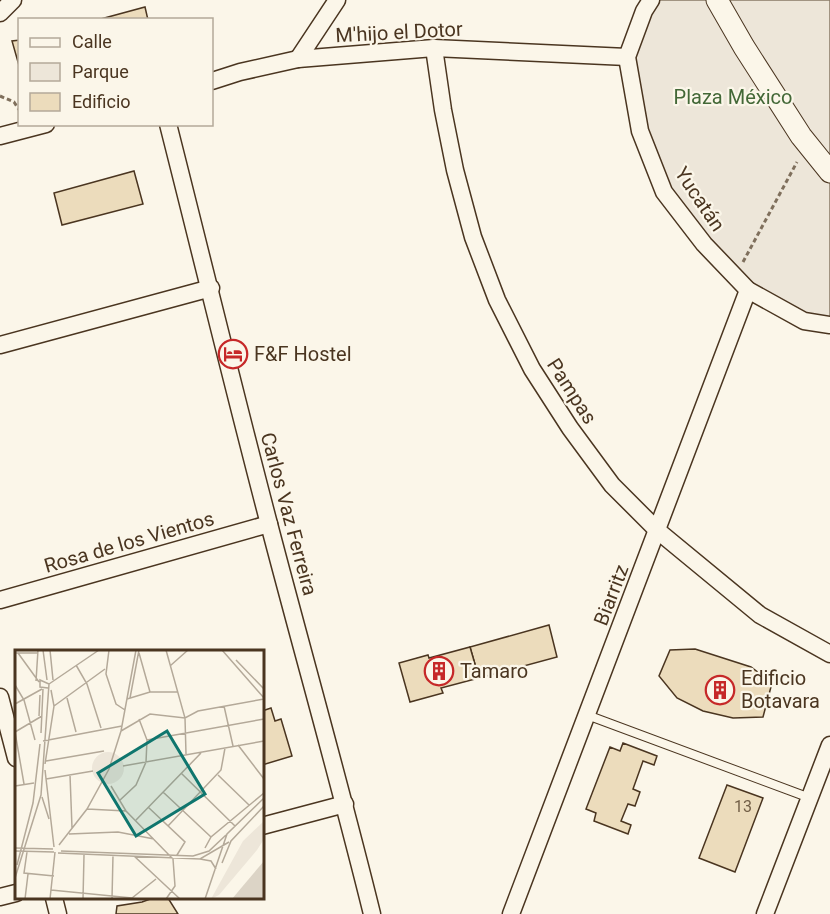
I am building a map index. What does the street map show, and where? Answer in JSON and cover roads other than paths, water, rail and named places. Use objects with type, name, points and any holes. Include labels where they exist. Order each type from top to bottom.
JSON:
[{"type":"street","points":[[0,13],[13,0]]},
{"type":"street","points":[[298,59],[337,0]]},
{"type":"street","points":[[627,57],[644,11],[651,0]]},
{"type":"street","points":[[717,0],[801,136],[830,172]]},
{"type":"street","name":"M'hijo el Dotor","points":[[213,81],[298,59],[434,48],[627,57]]},
{"type":"street","name":"Pampas","points":[[434,48],[455,170],[472,237],[496,300],[532,369],[570,428],[612,485],[658,531],[760,615],[830,654]]},
{"type":"street","name":"Yucatán","points":[[627,57],[640,131],[664,192],[704,244],[748,290],[804,321],[830,325]]},
{"type":"street","points":[[0,136],[38,126]]},
{"type":"street","name":"Carlos Vaz Ferreira","points":[[169,126],[269,524],[345,804],[372,914]]},
{"type":"street","points":[[0,345],[210,288]]},
{"type":"street","name":"Biarritz","points":[[511,914],[748,290]]},
{"type":"street","name":"Rosa de los Vientos","points":[[0,600],[269,524]]},
{"type":"street","points":[[0,697],[15,754]]},
{"type":"street","points":[[765,914],[830,745]]},
{"type":"street","points":[[264,825],[345,804]]},
{"type":"street","points":[[0,897],[15,893]]},
{"type":"street","points":[[54,899],[58,914]]},
{"type":"lane","points":[[587,715],[810,798]]},
{"type":"place","name":"F&F Hostel","points":[[233,354]]},
{"type":"place","name":"Tamaro","points":[[439,671]]},
{"type":"place","name":"Edificio Botavara","points":[[720,690]]},
{"type":"park label","name":"Plaza México","points":[[733,97]]}]
